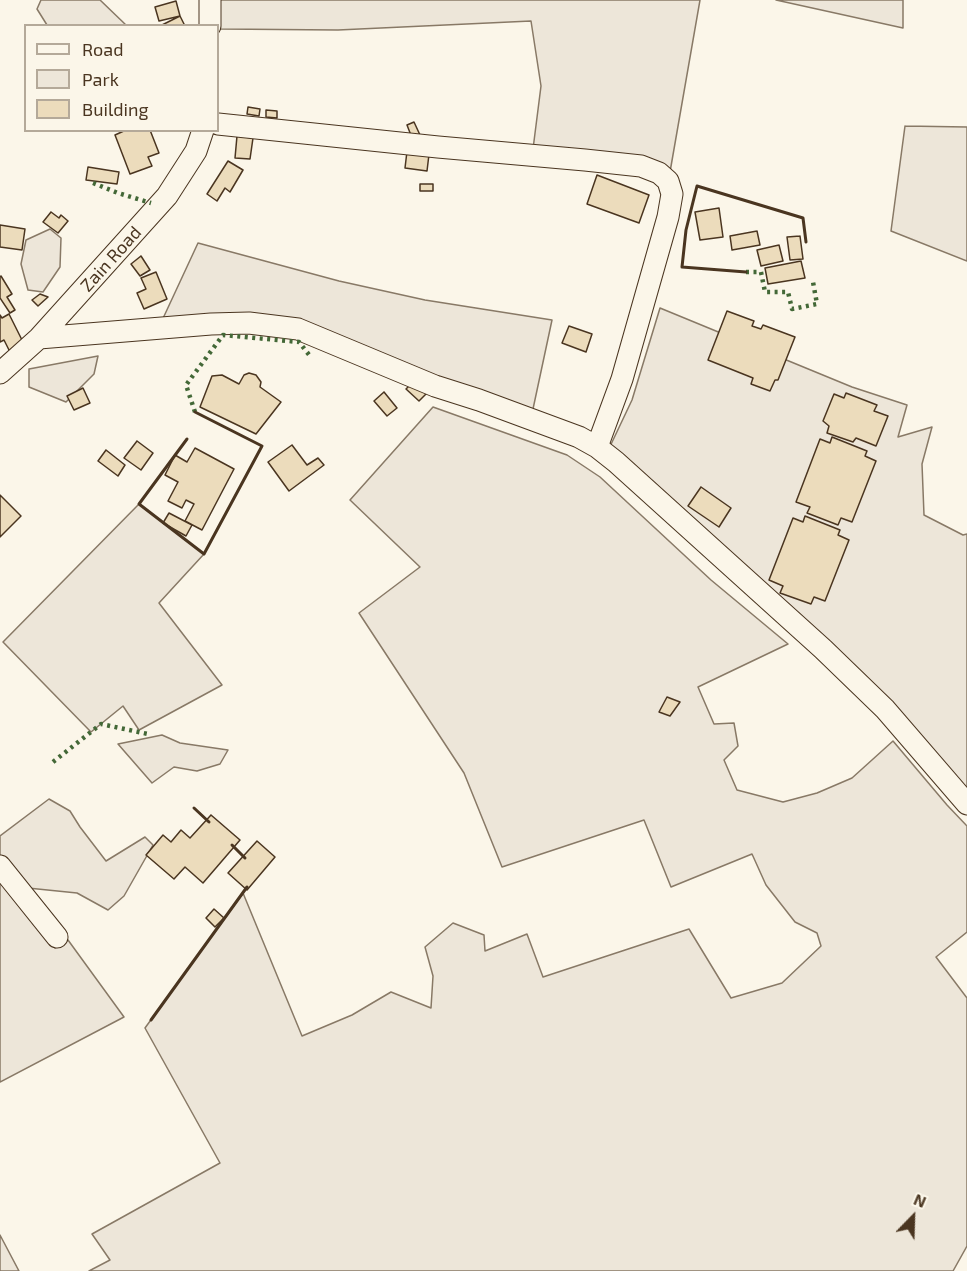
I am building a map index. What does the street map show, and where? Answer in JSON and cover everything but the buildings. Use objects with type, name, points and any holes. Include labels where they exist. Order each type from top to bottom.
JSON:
[{"type":"street","points":[[210,0],[210,24]]},
{"type":"street","points":[[219,124],[438,147],[585,159],[641,166],[659,172],[668,181],[672,194],[668,218],[622,379],[597,447]]},
{"type":"street","name":"Zain Road","points":[[0,373],[39,338],[167,196],[196,151],[202,132]]},
{"type":"street","points":[[39,338],[211,324],[249,323],[298,329],[435,386],[579,437],[597,447],[823,649],[885,709],[967,804]]},
{"type":"street","points":[[0,866],[57,937]]},
{"type":"green space","points":[[41,0],[100,0],[125,24],[46,24],[37,9]]},
{"type":"green space","points":[[215,0],[700,0],[670,172],[533,149],[541,86],[531,21],[338,30],[220,29]]},
{"type":"green space","points":[[776,0],[903,0],[903,28]]},
{"type":"green space","points":[[905,126],[967,127],[967,261],[891,231]]},
{"type":"green space","points":[[50,229],[61,238],[60,267],[43,292],[28,290],[21,264],[26,240]]},
{"type":"green space","points":[[198,243],[339,281],[425,300],[552,320],[530,423],[297,326],[159,327]]},
{"type":"green space","points":[[660,308],[852,387],[907,405],[898,437],[932,427],[922,464],[924,515],[963,535],[967,534],[967,799],[605,457],[632,400]]},
{"type":"green space","points":[[98,356],[94,374],[66,402],[29,387],[29,369]]},
{"type":"green space","points":[[433,407],[567,455],[600,477],[711,580],[788,644],[698,687],[714,724],[734,723],[738,746],[724,760],[737,790],[783,802],[817,793],[852,778],[893,741],[967,826],[967,932],[936,957],[967,998],[967,1246],[953,1271],[89,1271],[110,1260],[92,1234],[220,1163],[145,1028],[243,893],[302,1036],[352,1015],[391,992],[431,1008],[433,976],[425,947],[453,923],[484,935],[485,951],[527,934],[543,977],[689,929],[731,998],[782,983],[821,946],[817,933],[795,922],[766,885],[752,854],[671,887],[644,820],[502,867],[464,773],[359,613],[420,567],[350,500]]},
{"type":"green space","points":[[139,504],[204,554],[159,603],[222,685],[139,730],[123,706],[91,732],[3,642]]},
{"type":"green space","points":[[162,735],[180,743],[228,750],[220,764],[197,771],[174,767],[152,783],[118,744]]},
{"type":"green space","points":[[49,799],[70,811],[106,861],[145,837],[153,845],[124,896],[108,910],[77,893],[18,887],[0,856],[0,836]]},
{"type":"green space","points":[[0,878],[55,948],[68,940],[124,1017],[0,1082]]},
{"type":"green space","points":[[0,1235],[19,1271],[0,1271]]},
{"type":"hedge","points":[[93,183],[151,203]]},
{"type":"hedge","points":[[746,272],[761,272],[765,292],[788,292],[792,309],[817,304],[813,282]]},
{"type":"hedge","points":[[195,412],[186,385],[223,335],[299,342],[310,356]]},
{"type":"hedge","points":[[53,762],[101,724],[148,734]]},
{"type":"wall","points":[[746,272],[682,267],[686,230],[697,186],[803,218],[806,242]]},
{"type":"wall","points":[[187,439],[139,504],[204,554],[262,446],[195,412]]},
{"type":"wall","points":[[194,808],[209,822]]},
{"type":"wall","points":[[232,845],[245,858]]},
{"type":"wall","points":[[151,1020],[247,887]]}]
